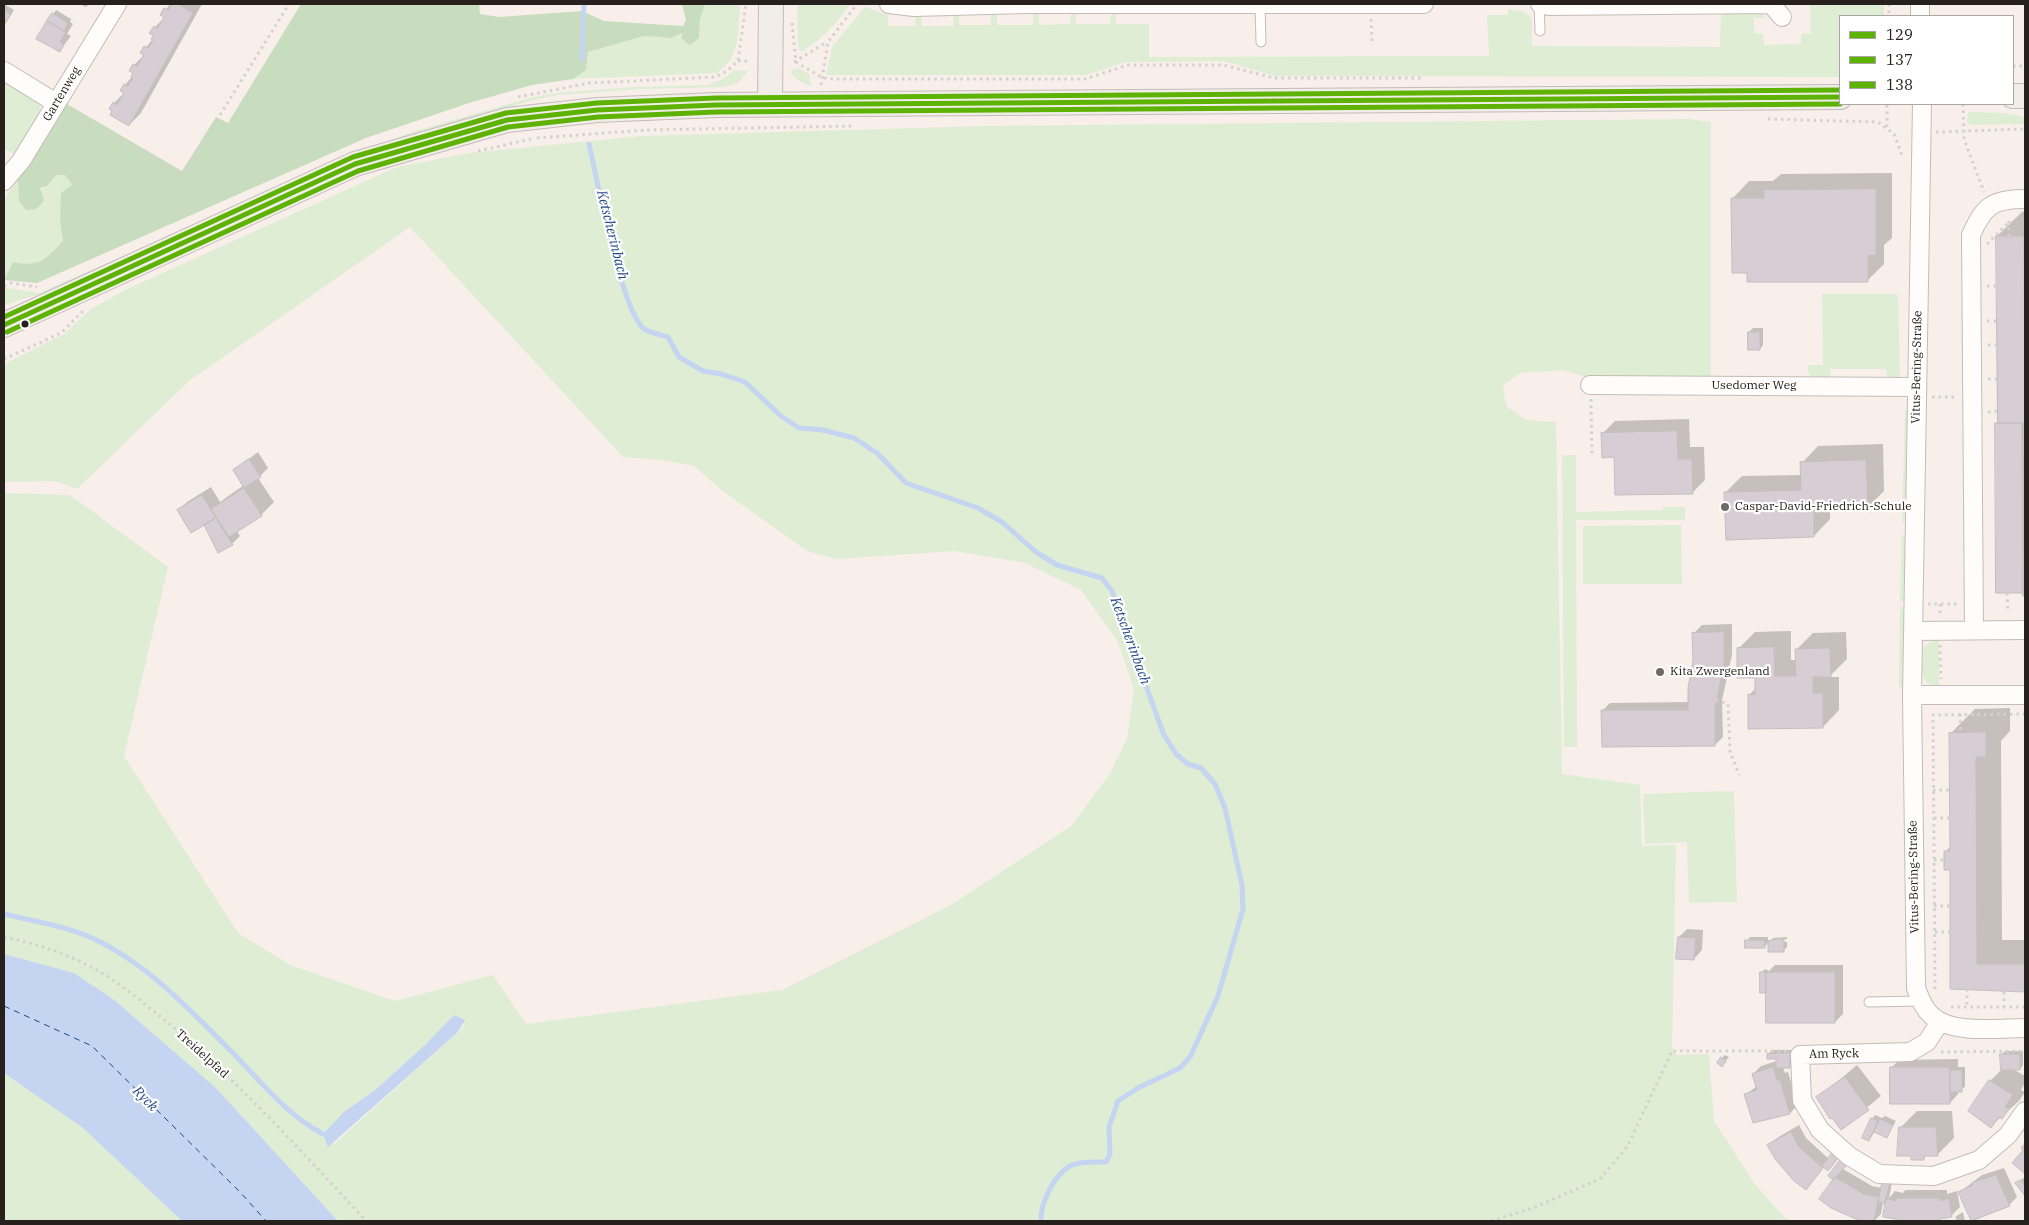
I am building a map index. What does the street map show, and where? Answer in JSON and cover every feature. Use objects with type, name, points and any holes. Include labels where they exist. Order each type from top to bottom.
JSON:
[{"type":"main road","points":[[770,104],[771,4]]},
{"type":"main road","points":[[4,325],[187,239],[365,161],[507,120],[597,110],[770,104],[1839,97]]},
{"type":"street","name":"Gartenweg","points":[[4,181],[21,161],[118,4]]},
{"type":"street","points":[[889,4],[914,7],[1027,4],[1424,4]]},
{"type":"street","points":[[1540,4],[1549,6],[1771,4],[1782,17]]},
{"type":"street","points":[[4,71],[56,103]]},
{"type":"street","name":"Vitus-Bering-Straße","points":[[1922,105],[1912,695],[1914,918],[1916,988],[1928,998],[1931,1016],[1943,1015]]},
{"type":"street","points":[[1974,630],[1972,235],[1981,214],[2000,202],[2025,199]]},
{"type":"street","name":"Usedomer Weg","points":[[1590,385],[1917,387]]},
{"type":"street","points":[[1913,631],[2025,630]]},
{"type":"street","points":[[1912,695],[2025,695]]},
{"type":"street","points":[[1910,1052],[1927,1042],[1943,1015],[1951,1027],[2025,1028]]},
{"type":"street","name":"Am Ryck","points":[[1910,1052],[1800,1055],[1802,1100],[1820,1130],[1849,1156],[1879,1174],[1934,1176],[1979,1160],[2008,1135],[2025,1111]]},
{"type":"lane","points":[[1540,4],[1540,31]]},
{"type":"lane","points":[[1260,5],[1261,42]]},
{"type":"lane","points":[[1869,1002],[1928,998]]},
{"type":"path","points":[[56,103],[182,176],[288,4]]},
{"type":"path","points":[[796,62],[828,42],[857,4]]},
{"type":"path","points":[[792,13],[796,62]]},
{"type":"path","points":[[821,77],[828,42]]},
{"type":"path","points":[[796,62],[821,77],[1085,78],[1128,65],[1223,65],[1274,78],[1432,78]]},
{"type":"path","points":[[1762,118],[1844,119],[1878,122],[1887,127],[1887,105]]},
{"type":"path","points":[[1963,105],[1964,139],[2000,202]]},
{"type":"path","points":[[469,153],[532,139],[646,130],[856,126]]},
{"type":"path","points":[[1942,132],[2025,129]]},
{"type":"path","points":[[1982,250],[2008,220],[2009,236]]},
{"type":"path","points":[[4,360],[61,333],[88,307]]},
{"type":"path","points":[[1590,385],[1592,456]]},
{"type":"path","points":[[2007,593],[2008,612]]},
{"type":"path","points":[[1940,604],[1941,715]]},
{"type":"path","points":[[1716,700],[1728,704],[1730,752],[1739,775]]},
{"type":"path","points":[[1960,714],[1961,732]]},
{"type":"path","points":[[1928,998],[1934,932],[1933,715],[2025,714]]},
{"type":"path","points":[[1933,790],[1950,790]]},
{"type":"path","points":[[1934,818],[1950,818]]},
{"type":"path","points":[[1934,860],[1944,860]]},
{"type":"path","points":[[1934,906],[1950,906]]},
{"type":"path","points":[[1934,932],[1950,932]]},
{"type":"path","name":"Treidelpfad","points":[[4,937],[67,955],[94,968],[139,1000],[189,1040],[272,1119],[366,1221]]},
{"type":"path","points":[[1967,989],[1967,1007]]},
{"type":"path","points":[[2004,992],[2004,1007]]},
{"type":"path","points":[[1943,1015],[1967,1007],[2025,1007]]},
{"type":"path","points":[[1491,1221],[1533,1208],[1600,1178],[1627,1147],[1672,1051],[1785,1050],[1800,1055]]},
{"type":"path","points":[[1910,1052],[2025,1051]]},
{"type":"green space","points":[[301,4],[479,4],[480,14],[499,17],[582,11],[604,21],[683,26],[686,20],[682,4],[705,4],[700,19],[699,38],[690,45],[682,39],[682,33],[671,38],[644,36],[588,52],[586,70],[573,79],[532,85],[469,103],[366,138],[37,283],[4,280],[13,262],[36,263],[51,253],[63,241],[60,221],[61,193],[72,185],[65,175],[56,175],[47,186],[40,188],[44,201],[36,209],[26,210],[19,201],[18,180],[67,104],[182,171],[216,117],[228,123]]},
{"type":"green space","points":[[705,4],[740,4],[737,42],[734,51],[725,67],[717,73],[573,79],[586,70],[588,52],[644,36],[671,38],[682,33],[699,38],[700,19]]},
{"type":"green space","points":[[797,4],[851,4],[823,36],[801,52],[798,47]]},
{"type":"green space","points":[[1810,4],[1884,4],[1884,15],[1839,15],[1839,77],[1275,76],[1224,61],[1126,62],[1086,75],[826,75],[832,47],[865,7],[888,15],[888,26],[915,26],[916,15],[921,15],[922,26],[953,26],[954,14],[959,14],[959,25],[991,25],[991,14],[997,14],[997,25],[1033,25],[1033,14],[1039,14],[1039,25],[1070,24],[1071,13],[1076,13],[1076,24],[1110,24],[1111,13],[1116,13],[1116,24],[1149,24],[1149,57],[1489,56],[1487,15],[1508,15],[1508,9],[1525,12],[1532,19],[1532,46],[1720,47],[1721,9],[1764,13],[1765,18],[1754,18],[1754,33],[1763,34],[1764,45],[1801,44],[1801,34],[1811,34]]},
{"type":"green space","points":[[798,68],[809,74],[811,86],[799,80],[790,71]]},
{"type":"green space","points":[[734,70],[748,71],[738,83],[725,87],[643,89],[558,95],[530,101],[417,134],[362,154],[59,288],[4,305],[4,289],[39,293],[360,152],[415,131],[529,98],[557,93],[634,87],[708,85],[723,79]]},
{"type":"green space","points":[[4,81],[29,96],[41,108],[40,122],[19,157],[4,149]]},
{"type":"green space","points":[[1968,112],[2005,113],[2025,117],[2025,124],[1970,125],[1967,122]]},
{"type":"green space","points":[[1688,119],[1711,122],[1711,379],[1591,379],[1564,370],[1520,373],[1503,385],[1506,406],[1526,420],[1556,422],[1562,774],[1640,785],[1642,846],[1676,845],[1672,1048],[1677,1055],[1709,1054],[1714,1121],[1754,1183],[1784,1217],[1793,1221],[338,1221],[216,1088],[113,999],[74,973],[4,954],[4,493],[70,495],[168,567],[124,756],[238,933],[290,965],[395,1001],[493,975],[526,1024],[782,990],[951,905],[1071,826],[1109,775],[1127,739],[1134,689],[1118,642],[1081,590],[1025,563],[955,551],[837,559],[807,551],[724,492],[694,466],[662,460],[623,457],[410,227],[189,381],[77,489],[55,481],[4,482],[4,368],[6,363],[64,334],[91,309],[127,289],[397,167],[469,153],[642,136],[984,126]],"holes":[[[454,1015],[464,1026],[457,1033],[333,1145],[345,1111],[374,1091],[441,1030]]]},
{"type":"green space","points":[[56,175],[65,175],[72,185],[60,221],[63,241],[51,253],[36,263],[13,262],[4,280],[4,199],[18,180],[19,201],[47,186]]},
{"type":"green space","points":[[1822,294],[1896,294],[1898,296],[1900,379],[1887,379],[1886,369],[1830,369],[1830,379],[1813,379],[1808,372],[1808,365],[1823,365]]},
{"type":"green space","points":[[1905,410],[1911,410],[1908,518],[1902,523]]},
{"type":"green space","points":[[1562,455],[1576,455],[1576,512],[1663,510],[1663,507],[1685,507],[1685,520],[1576,520],[1577,747],[1564,747]]},
{"type":"green space","points":[[1681,525],[1682,584],[1583,584],[1583,526]]},
{"type":"green space","points":[[1902,534],[1909,539],[1907,601],[1900,601]]},
{"type":"green space","points":[[1900,607],[1907,608],[1906,687],[1899,687]]},
{"type":"green space","points":[[1934,638],[1939,639],[1939,690],[1927,683],[1921,668],[1922,649]]},
{"type":"green space","points":[[1734,791],[1737,902],[1689,903],[1687,842],[1645,844],[1643,794]]},
{"type":"green space","points":[[4,1073],[83,1128],[182,1221],[4,1221]]},
{"type":"water","name":"Ryck","points":[[4,954],[74,973],[113,999],[216,1088],[338,1221],[182,1221],[83,1128],[4,1073]]},
{"type":"water","points":[[454,1015],[465,1020],[457,1033],[328,1147],[323,1134],[345,1111],[374,1091],[426,1044]]},
{"type":"building","points":[[172,4],[178,4],[193,13],[129,126],[110,115],[112,111],[109,109],[113,102],[117,105],[124,93],[120,91],[124,84],[128,86],[133,78],[131,77],[133,73],[129,71],[133,64],[137,66],[144,55],[140,53],[144,46],[148,48],[153,40],[151,39],[153,36],[149,33],[154,26],[157,29],[164,17],[160,15],[164,8],[168,10]]},
{"type":"building","points":[[4,10],[11,14],[6,22],[4,20]]},
{"type":"building","points":[[52,13],[68,23],[64,31],[47,21]]},
{"type":"building","points":[[47,21],[66,32],[60,42],[64,45],[60,52],[36,39]]},
{"type":"building","points":[[1876,189],[1876,255],[1868,256],[1868,282],[1747,282],[1747,273],[1732,273],[1731,198],[1764,198],[1764,190]]},
{"type":"building","points":[[1996,236],[2024,236],[2025,423],[1998,423]]},
{"type":"building","points":[[1748,332],[1760,332],[1760,350],[1748,350]]},
{"type":"building","points":[[1995,423],[2022,423],[2023,593],[1996,593]]},
{"type":"building","points":[[1677,431],[1678,459],[1692,459],[1693,494],[1615,495],[1614,457],[1602,458],[1601,433]]},
{"type":"building","points":[[249,459],[261,477],[244,488],[233,470]]},
{"type":"building","points":[[1866,460],[1868,509],[1814,510],[1814,537],[1726,540],[1724,492],[1801,490],[1800,462]]},
{"type":"building","points":[[244,488],[262,516],[229,537],[211,509]]},
{"type":"building","points":[[202,495],[216,518],[191,533],[177,510]]},
{"type":"building","points":[[216,518],[233,545],[218,553],[204,525]]},
{"type":"building","points":[[2023,569],[2025,569],[2025,596],[2023,596]]},
{"type":"building","points":[[1724,632],[1724,664],[1715,709],[1715,746],[1602,747],[1601,710],[1688,710],[1688,688],[1693,660],[1692,633]]},
{"type":"building","points":[[1774,647],[1775,676],[1796,676],[1795,649],[1830,648],[1831,677],[1813,677],[1813,693],[1823,693],[1823,728],[1748,729],[1748,694],[1755,695],[1755,678],[1737,678],[1737,648]]},
{"type":"building","points":[[1986,732],[1986,757],[1976,757],[1977,964],[2025,964],[2025,992],[1950,989],[1950,870],[1944,870],[1944,851],[1950,851],[1949,733]]},
{"type":"building","points":[[1678,937],[1696,938],[1694,960],[1676,959]]},
{"type":"building","points":[[1745,940],[1765,940],[1765,948],[1745,948]]},
{"type":"building","points":[[1784,940],[1784,952],[1768,952],[1768,941]]},
{"type":"building","points":[[1760,972],[1766,972],[1766,993],[1760,993]]},
{"type":"building","points":[[1766,972],[1835,972],[1835,1023],[1766,1023]]},
{"type":"building","points":[[1790,1053],[1790,1068],[1776,1068],[1776,1059],[1767,1059],[1767,1054]]},
{"type":"building","points":[[2000,1054],[2020,1054],[2020,1070],[2001,1070]]},
{"type":"building","points":[[1721,1057],[1726,1061],[1722,1067],[1717,1063]]},
{"type":"building","points":[[1773,1067],[1777,1080],[1780,1080],[1790,1114],[1753,1123],[1744,1094],[1757,1090],[1752,1074]]},
{"type":"building","points":[[1890,1067],[1950,1067],[1950,1104],[1890,1104]]},
{"type":"building","points":[[1950,1070],[1962,1070],[1962,1092],[1950,1092]]},
{"type":"building","points":[[1845,1077],[1869,1110],[1841,1130],[1832,1118],[1830,1119],[1816,1097]]},
{"type":"building","points":[[1989,1080],[2013,1095],[2005,1107],[2009,1109],[2002,1119],[1999,1117],[1991,1128],[1968,1111]]},
{"type":"building","points":[[1871,1118],[1878,1121],[1869,1141],[1862,1138]]},
{"type":"building","points":[[1880,1119],[1893,1125],[1887,1138],[1874,1132]]},
{"type":"building","points":[[1899,1127],[1936,1127],[1938,1156],[1924,1156],[1924,1160],[1911,1160],[1911,1156],[1897,1156]]},
{"type":"building","points":[[1791,1132],[1798,1146],[1823,1168],[1806,1190],[1794,1181],[1775,1159],[1767,1145]]},
{"type":"building","points":[[2025,1144],[2025,1174],[2012,1163],[2023,1150],[2021,1148]]},
{"type":"building","points":[[1832,1153],[1838,1158],[1828,1171],[1822,1166]]},
{"type":"building","points":[[1841,1159],[1848,1164],[1833,1180],[1828,1176]]},
{"type":"building","points":[[1996,1175],[2010,1206],[1971,1221],[1958,1192],[1973,1185],[1972,1183]]},
{"type":"building","points":[[1835,1177],[1864,1194],[1879,1197],[1874,1221],[1858,1220],[1831,1208],[1819,1199]]},
{"type":"building","points":[[1883,1179],[1890,1181],[1885,1204],[1878,1202]]},
{"type":"building","points":[[2021,1180],[2025,1186],[2025,1196],[2015,1183]]},
{"type":"building","points":[[1886,1198],[1896,1201],[1896,1198],[1940,1198],[1940,1201],[1949,1198],[1952,1217],[1939,1219],[1939,1221],[1896,1221],[1896,1219],[1883,1217]]},
{"type":"waterway","name":"Ketscherinbach","points":[[582,59],[584,4]]},
{"type":"waterway","name":"Ketscherinbach","points":[[589,144],[618,270],[626,296],[643,328],[652,333],[668,337],[679,357],[703,371],[721,374],[745,382],[781,416],[799,428],[823,430],[854,438],[877,453],[906,483],[978,508],[1002,522],[1036,552],[1057,565],[1102,578],[1112,591],[1163,733],[1176,754],[1188,764],[1201,768],[1215,784],[1225,808],[1242,885],[1243,909],[1218,996],[1190,1057],[1180,1068],[1138,1088],[1118,1101],[1109,1127],[1110,1154],[1106,1162],[1078,1163],[1064,1170],[1049,1190],[1043,1206],[1041,1221]]},
{"type":"waterway","points":[[4,914],[60,927],[92,938],[112,948],[150,974],[233,1053],[286,1108],[323,1134]]},
{"type":"ferry route","points":[[4,1006],[92,1046],[240,1192],[266,1221]]},
{"type":"transit line","name":"138","points":[[4,317],[353,157],[506,113],[597,103],[716,98],[1839,90]]},
{"type":"transit line","name":"129","points":[[4,325],[355,164],[507,120],[597,110],[716,105],[1839,97]]},
{"type":"transit line","name":"137","points":[[7,332],[358,171],[508,127],[598,117],[716,112],[1839,104]]},
{"type":"place","name":"Caspar-David-Friedrich-Schule","points":[[1725,507]]},
{"type":"place","name":"Kita Zwergenland","points":[[1660,672]]}]
